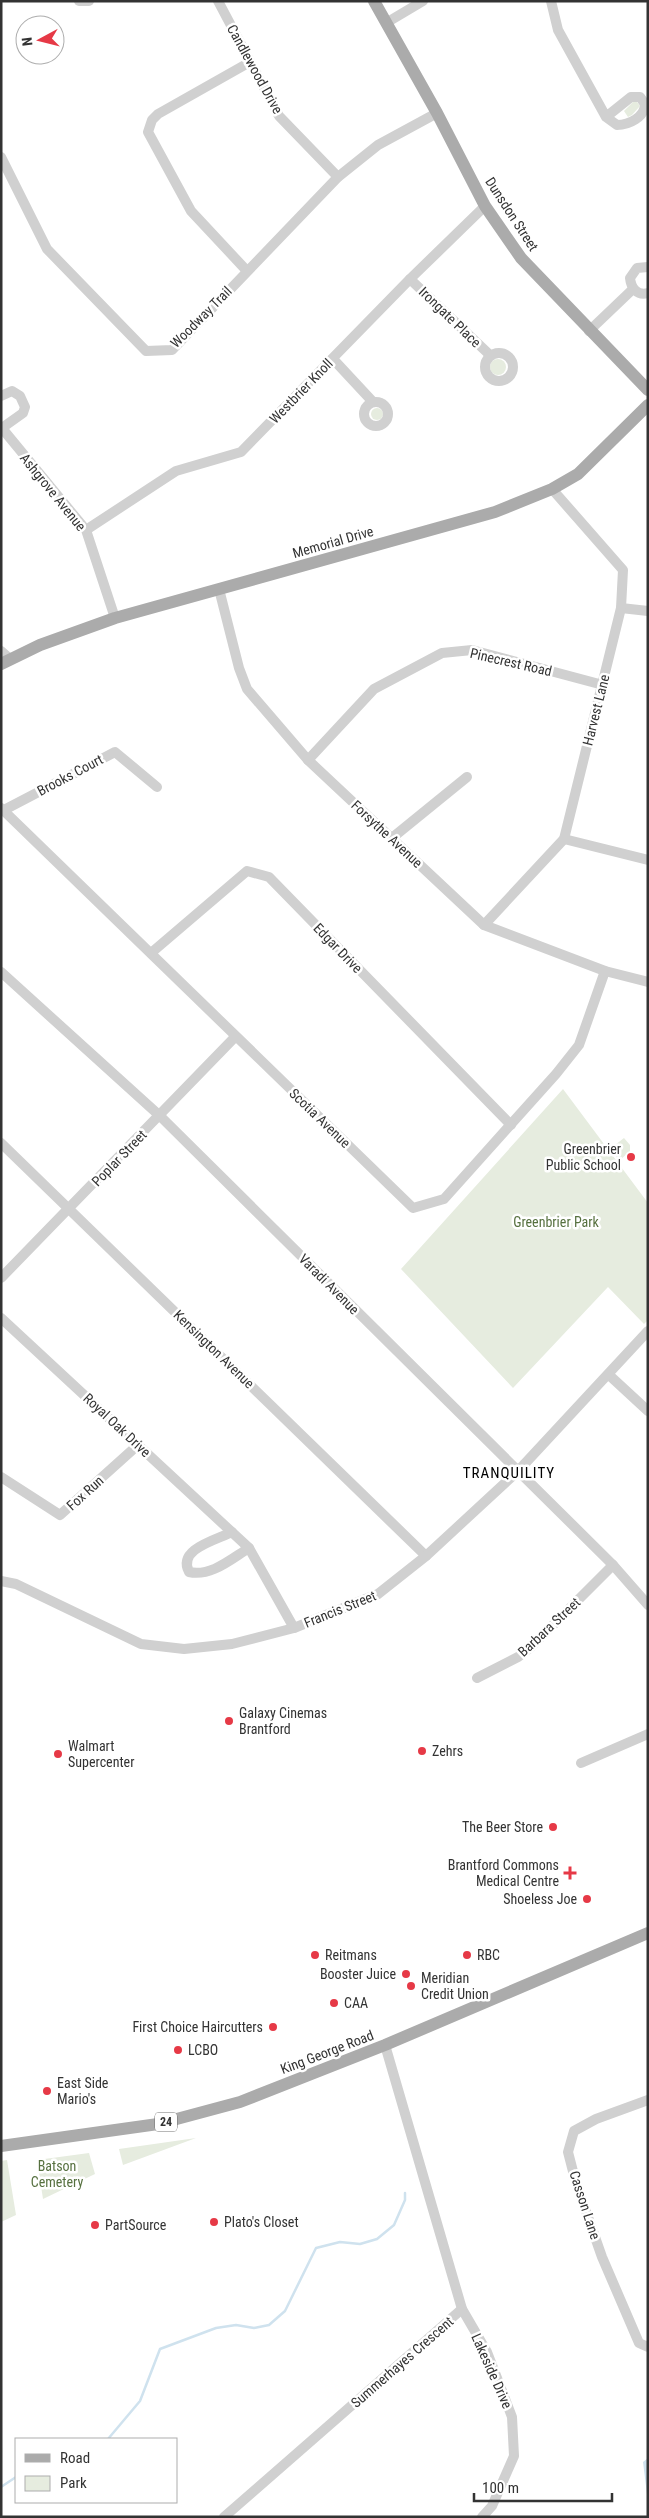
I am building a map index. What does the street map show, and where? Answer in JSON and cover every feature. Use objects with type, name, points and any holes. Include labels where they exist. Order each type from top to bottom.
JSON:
[{"type":"main road","name":"Dunsdon Street","points":[[374,1],[437,112],[485,206],[521,258],[589,332],[648,390]]},
{"type":"main road","name":"Memorial Drive","points":[[4,658],[115,618],[495,512],[552,489],[578,474],[648,404]]},
{"type":"main road","name":"King George Road","points":[[1,2146],[158,2124],[202,2114],[240,2102],[385,2046],[648,1933]]},
{"type":"street","points":[[78,1],[89,1]]},
{"type":"street","name":"Candlewood Drive","points":[[218,1],[280,116],[338,177]]},
{"type":"street","points":[[386,24],[423,1]]},
{"type":"street","points":[[551,1],[558,30],[606,117]]},
{"type":"street","points":[[247,271],[191,211],[148,132],[152,120],[158,114],[250,62]]},
{"type":"street","name":"Woodway Trail","points":[[1,157],[47,249],[146,350],[172,350],[338,177],[378,145],[437,112]]},
{"type":"street","name":"Westbrier Knoll","points":[[86,530],[176,471],[241,452],[410,279],[485,206]]},
{"type":"street","points":[[648,267],[637,268],[632,272],[630,278],[633,289],[638,293],[648,293]]},
{"type":"street","name":"Irongate Place","points":[[410,279],[490,356]]},
{"type":"street","points":[[589,332],[633,289]]},
{"type":"street","points":[[332,359],[373,402]]},
{"type":"street","points":[[1,396],[12,391],[16,393],[25,407],[23,413],[2,428]]},
{"type":"street","name":"Ashgrove Avenue","points":[[2,428],[86,530],[115,618]]},
{"type":"street","name":"Harvest Lane","points":[[484,925],[564,839],[622,608],[623,570],[552,489]]},
{"type":"street","name":"Forsythe Avenue","points":[[219,589],[239,668],[247,689],[308,760],[484,925],[605,971],[648,982]]},
{"type":"street","points":[[622,608],[648,611]]},
{"type":"street","name":"Pinecrest Road","points":[[308,760],[374,689],[442,653],[472,650],[602,685]]},
{"type":"street","name":"Brooks Court","points":[[3,809],[115,752],[157,787]]},
{"type":"street","points":[[392,838],[467,777]]},
{"type":"street","name":"Scotia Avenue","points":[[3,809],[235,1037],[413,1208],[444,1199],[556,1074],[579,1045],[605,971]]},
{"type":"street","points":[[564,839],[648,860]]},
{"type":"street","name":"Edgar Drive","points":[[151,953],[247,871],[269,877],[511,1125]]},
{"type":"street","name":"Varadi Avenue","points":[[1,972],[160,1116],[614,1564],[648,1605]]},
{"type":"street","name":"Poplar Street","points":[[1,1278],[235,1037]]},
{"type":"street","name":"Kensington Avenue","points":[[1,1142],[426,1556]]},
{"type":"street","name":"Royal Oak Drive","points":[[1,1318],[249,1548],[294,1628]]},
{"type":"street","name":"Francis Street","points":[[1,1581],[16,1584],[140,1644],[184,1649],[232,1644],[294,1628],[378,1594],[426,1556],[518,1471],[648,1331]]},
{"type":"street","points":[[609,1375],[648,1410]]},
{"type":"street","name":"Fox Run","points":[[1,1477],[60,1515],[138,1444]]},
{"type":"street","points":[[232,1532],[194,1550],[187,1558],[185,1565],[189,1572],[199,1574],[212,1570],[249,1548]]},
{"type":"street","name":"Barbara Street","points":[[477,1678],[518,1657],[532,1647],[614,1564]]},
{"type":"street","points":[[581,1763],[648,1734]]},
{"type":"street","name":"Summerhayes Crescent","points":[[224,2517],[462,2309],[385,2046]]},
{"type":"street","name":"Casson Lane","points":[[648,2100],[596,2118],[574,2131],[568,2152],[576,2184],[616,2292],[639,2343],[648,2347]]},
{"type":"street","name":"Lakeside Drive","points":[[462,2309],[487,2352],[512,2417],[514,2456],[492,2506],[482,2517]]},
{"type":"green space","points":[[633,102],[637,102],[640,106],[628,117],[624,111]]},
{"type":"green space","points":[[495,359],[501,359],[506,364],[504,373],[495,375],[490,370],[490,364]]},
{"type":"green space","points":[[379,408],[382,409],[382,419],[375,420],[372,419],[371,412],[372,409]]},
{"type":"green space","name":"Greenbrier Park","points":[[563,1089],[648,1203],[648,1320],[644,1324],[608,1287],[513,1388],[401,1269]]},
{"type":"green space","points":[[624,1138],[630,1145],[630,1151],[619,1161],[611,1148]]},
{"type":"green space","name":"Batson Cemetery","points":[[196,2138],[123,2165],[119,2149]]},
{"type":"green space","name":"Batson Cemetery","points":[[89,2153],[95,2174],[43,2199],[37,2160]]},
{"type":"green space","points":[[7,2160],[16,2215],[1,2222],[1,2161]]},
{"type":"water","points":[[648,2458],[648,2502],[643,2462]]},
{"type":"waterway","points":[[109,2438],[140,2401],[160,2349],[216,2328],[236,2325],[254,2328],[269,2325],[285,2311],[316,2248],[340,2242],[360,2244],[377,2239],[394,2225],[405,2200],[405,2193]]},
{"type":"waterway","points":[[1,2487],[15,2478]]},
{"type":"place","name":"Greenbrier Public School","points":[[631,1157]]},
{"type":"place","name":"Galaxy Cinemas Brantford","points":[[229,1721]]},
{"type":"place","name":"Zehrs","points":[[422,1751]]},
{"type":"place","name":"Walmart Supercenter","points":[[58,1754]]},
{"type":"place","name":"The Beer Store","points":[[553,1827]]},
{"type":"place","name":"Brantford Commons Medical Centre","points":[[570,1873]]},
{"type":"place","name":"Shoeless Joe","points":[[587,1899]]},
{"type":"place","name":"Reitmans","points":[[315,1955]]},
{"type":"place","name":"RBC","points":[[467,1955]]},
{"type":"place","name":"Booster Juice","points":[[406,1974]]},
{"type":"place","name":"Meridian Credit Union","points":[[411,1986]]},
{"type":"place","name":"CAA","points":[[334,2003]]},
{"type":"place","name":"First Choice Haircutters","points":[[273,2027]]},
{"type":"place","name":"LCBO","points":[[178,2050]]},
{"type":"place","name":"East Side Mario's","points":[[47,2091]]},
{"type":"place","name":"Plato's Closet","points":[[214,2222]]},
{"type":"place","name":"PartSource","points":[[95,2225]]},
{"type":"district","name":"TRANQUILITY","points":[[509,1473]]}]
